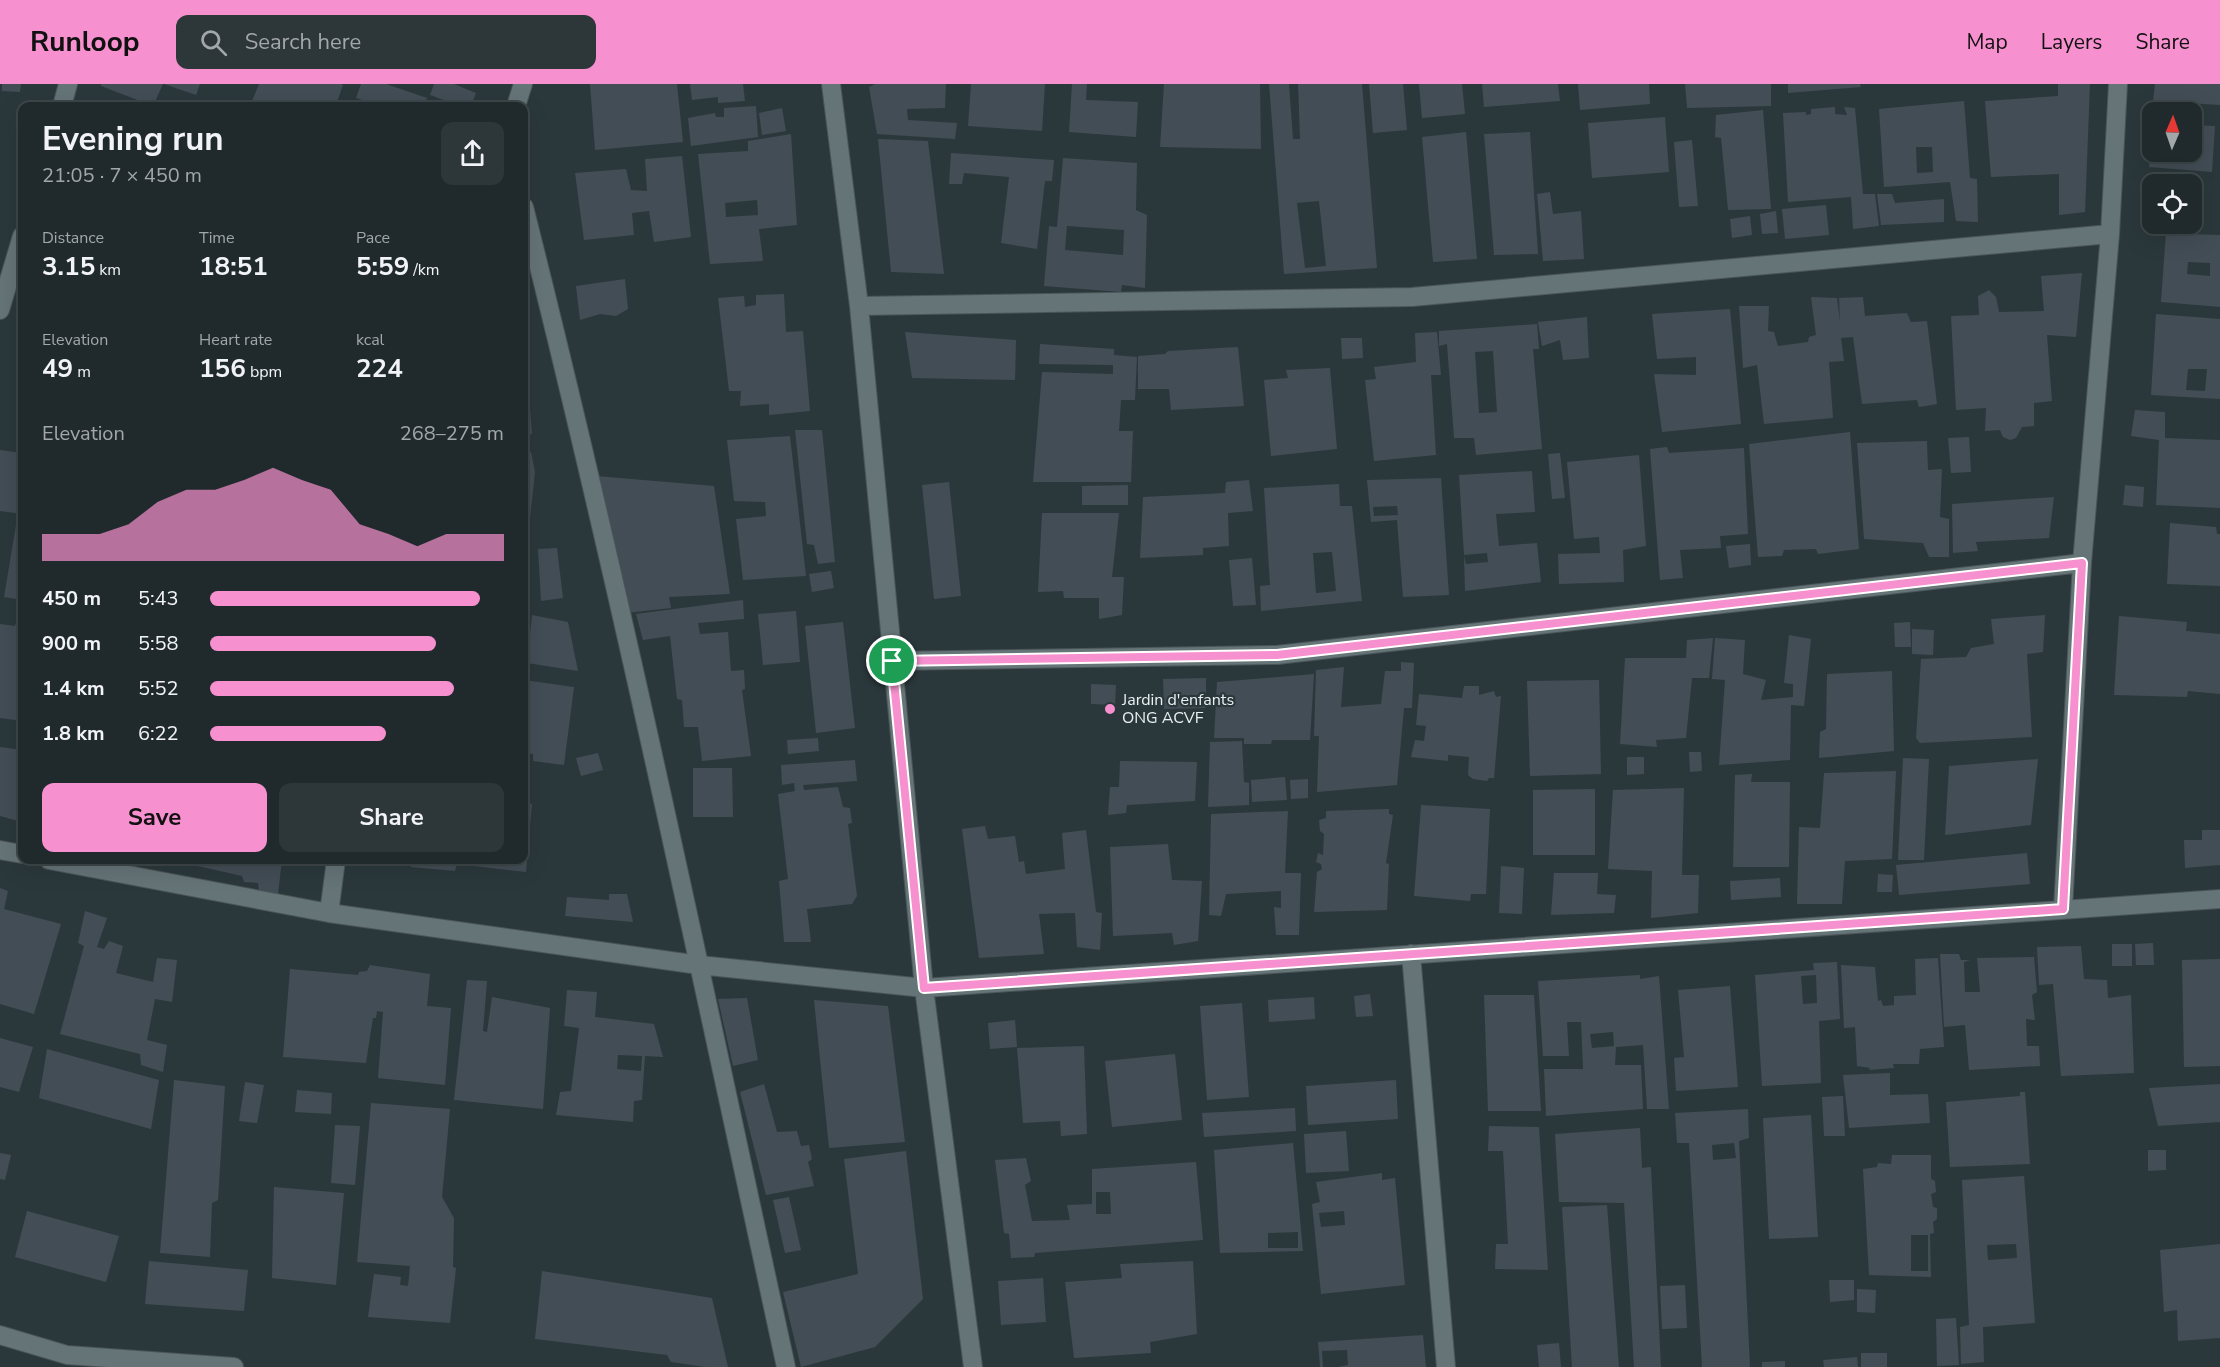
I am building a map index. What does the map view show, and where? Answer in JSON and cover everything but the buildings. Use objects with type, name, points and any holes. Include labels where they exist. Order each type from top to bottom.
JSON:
[{"type":"street","points":[[63,102],[68,84]]},
{"type":"street","points":[[517,102],[523,84]]},
{"type":"street","points":[[831,84],[859,306],[924,988],[973,1367]]},
{"type":"street","points":[[2063,909],[2082,563],[2110,234],[2118,84]]},
{"type":"street","points":[[528,223],[559,349],[699,965],[786,1367]]},
{"type":"street","points":[[859,306],[1412,297],[2110,234]]},
{"type":"street","points":[[0,310],[18,249]]},
{"type":"street","points":[[892,661],[1277,655],[2082,563]]},
{"type":"street","points":[[0,850],[18,853]]},
{"type":"street","points":[[70,864],[329,913],[699,965],[924,988],[2220,899]]},
{"type":"street","points":[[329,913],[335,864]]},
{"type":"street","points":[[1411,954],[1446,1367]]},
{"type":"street","points":[[0,1335],[67,1361],[234,1367]]},
{"type":"place","name":"Jardin d'enfants ONG ACVF","points":[[1110,709]]},
{"type":"route","points":[[2082,563],[2063,909],[924,988],[892,661],[1277,655],[2082,563]]}]
